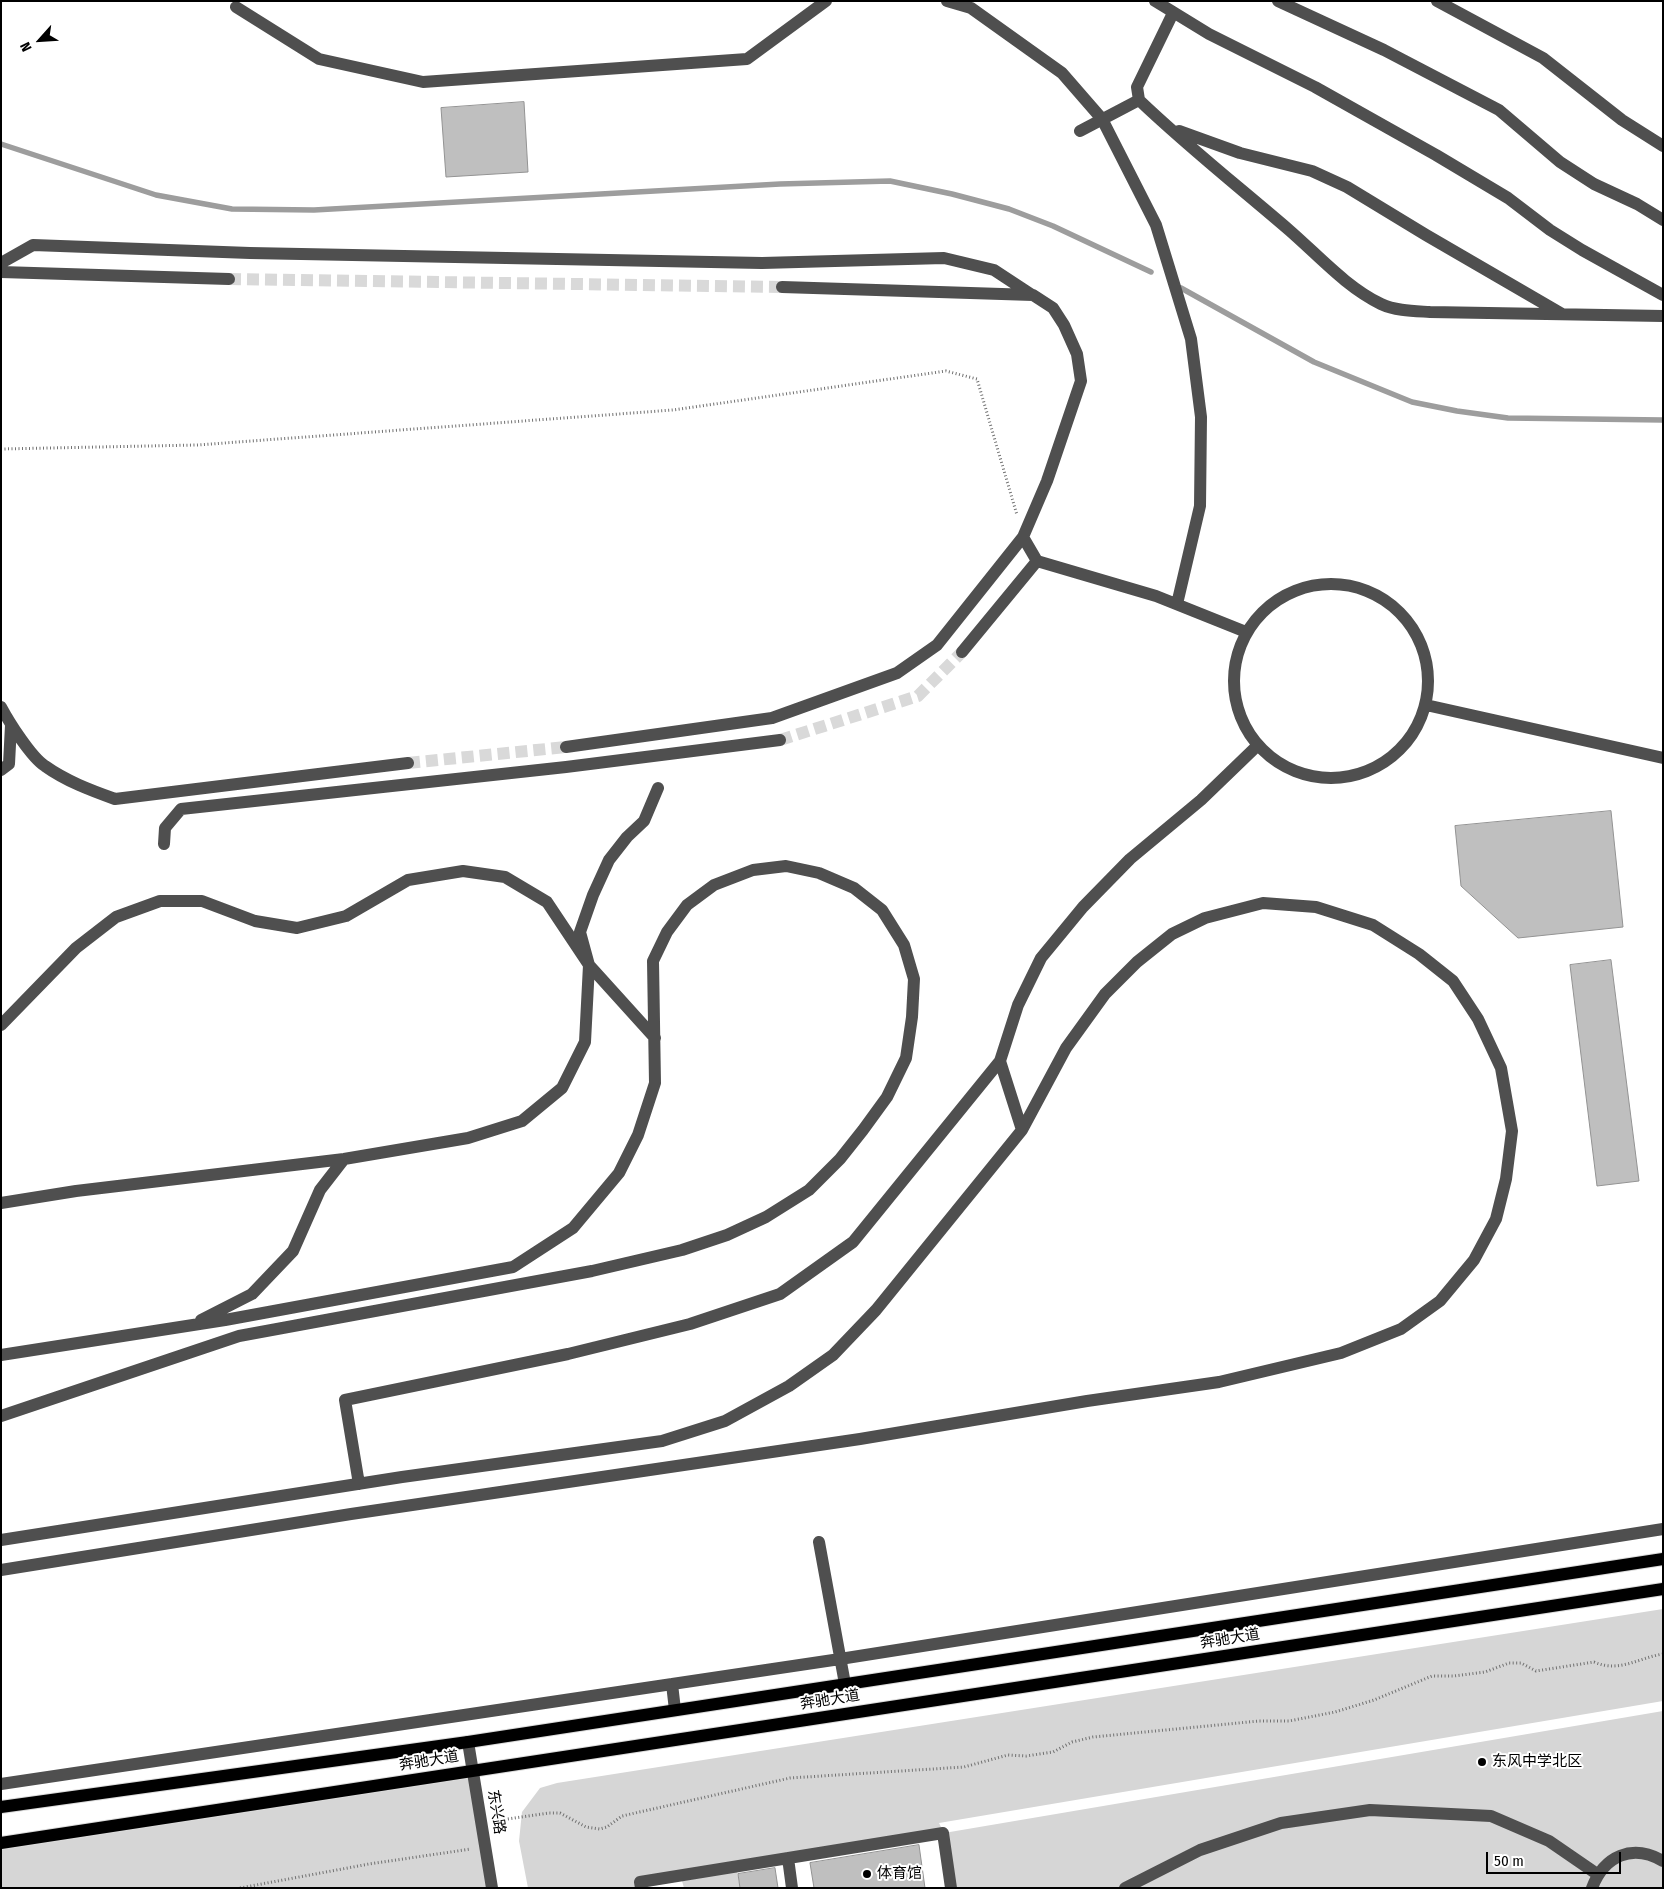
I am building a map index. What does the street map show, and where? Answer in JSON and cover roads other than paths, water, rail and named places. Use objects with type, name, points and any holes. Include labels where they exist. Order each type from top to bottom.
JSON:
[{"type":"main road","name":"奔驰大道","points":[[1,1807],[468,1742],[1663,1559]]},
{"type":"main road","name":"奔驰大道","points":[[1,1843],[1663,1589]]},
{"type":"street","points":[[236,7],[318,58],[422,82],[747,59],[826,1]]},
{"type":"street","points":[[946,1],[971,8],[1062,73],[1102,120],[1156,225],[1191,339],[1201,417],[1200,506],[1177,604]]},
{"type":"street","points":[[1155,1],[1209,34],[1315,87],[1436,155],[1508,198],[1550,230],[1582,250],[1663,295]]},
{"type":"street","points":[[1278,1],[1384,50],[1499,110],[1560,162],[1594,184],[1637,204],[1663,220]]},
{"type":"street","points":[[1437,1],[1543,58],[1622,120],[1663,146]]},
{"type":"street","points":[[1174,13],[1137,87],[1140,100],[1343,279],[1382,305],[1399,309],[1430,312],[1663,316]]},
{"type":"street","points":[[1080,131],[1140,100]]},
{"type":"street","points":[[1171,128],[1240,153],[1312,171],[1347,187],[1562,314]]},
{"type":"street","points":[[1,264],[33,246],[259,253],[762,263],[944,258],[994,270],[1053,308],[1064,325],[1077,354],[1081,381],[1048,481],[1023,537],[937,645],[897,673],[772,718],[566,747]]},
{"type":"street","points":[[1,272],[229,279]]},
{"type":"street","points":[[782,287],[1033,295]]},
{"type":"street","points":[[1023,537],[1037,561],[1156,596],[1246,632]]},
{"type":"street","points":[[962,652],[1037,561]]},
{"type":"street","points":[[1323,583],[1355,586],[1388,602],[1417,634],[1428,673],[1426,705],[1419,724],[1406,744],[1382,766],[1350,778],[1318,779],[1290,771],[1257,746],[1236,705],[1236,657],[1246,632],[1259,614],[1289,592],[1323,583]]},
{"type":"street","points":[[1426,705],[1663,758]]},
{"type":"street","points":[[1,707],[11,725],[43,765],[84,788],[115,799],[408,763]]},
{"type":"street","points":[[1,770],[9,764],[11,725]]},
{"type":"street","points":[[181,809],[566,767],[780,740]]},
{"type":"street","points":[[359,1484],[345,1400],[587,1350],[690,1324],[780,1294],[854,1242],[1000,1060],[1018,1005],[1041,958],[1083,907],[1130,859],[1201,800],[1257,746]]},
{"type":"street","points":[[164,844],[165,828],[181,809],[210,787]]},
{"type":"street","points":[[1,1202],[76,1191],[344,1159],[468,1138],[522,1121],[562,1088],[585,1042],[589,965],[580,932],[593,895],[609,860],[627,837],[644,821],[658,788]]},
{"type":"street","points":[[1,1355],[190,1325],[513,1267],[573,1228],[619,1174],[638,1135],[655,1083],[653,960],[667,932],[687,905],[714,885],[753,870],[786,866],[819,873],[854,888],[882,910],[904,945],[914,979],[912,1017],[906,1058],[887,1097],[840,1159],[809,1190],[759,1221],[727,1235],[682,1250],[592,1272],[239,1336],[1,1416]]},
{"type":"street","points":[[1,1025],[76,948],[116,917],[160,901],[202,900],[255,921],[297,928],[346,916],[408,880],[463,871],[505,877],[547,902],[589,965],[655,1038]]},
{"type":"street","points":[[1,1540],[359,1484],[662,1440],[725,1421],[789,1386],[833,1355],[876,1310],[1022,1130],[1066,1048],[1105,994],[1137,962],[1172,934],[1205,918],[1262,903],[1316,907],[1373,925],[1420,954],[1453,981],[1478,1019],[1501,1068],[1512,1131],[1506,1179],[1496,1219],[1474,1260],[1440,1300],[1401,1329],[1341,1353],[1219,1382],[1087,1401],[850,1440],[351,1514],[1,1570]]},
{"type":"street","points":[[1000,1060],[1022,1130]]},
{"type":"street","points":[[190,1325],[252,1294],[293,1251],[320,1190],[344,1159]]},
{"type":"street","points":[[1,1784],[840,1659],[1663,1528]]},
{"type":"street","points":[[819,1542],[845,1684]]},
{"type":"street","points":[[672,1684],[675,1710]]},
{"type":"street","name":"东兴路","points":[[468,1742],[492,1888]]},
{"type":"street","points":[[1125,1888],[1200,1850],[1281,1823],[1370,1810],[1492,1816],[1549,1841],[1597,1874]]},
{"type":"street","points":[[641,1888],[640,1882],[943,1833],[951,1888]]},
{"type":"street","points":[[1592,1888],[1597,1874],[1608,1862],[1622,1855],[1638,1852],[1654,1856],[1663,1861]]},
{"type":"street","points":[[788,1858],[792,1888]]},
{"type":"waterway","points":[[1,144],[156,195],[232,209],[314,210],[780,184],[890,181],[952,194],[1009,209],[1053,226],[1151,272]]},
{"type":"waterway","points":[[1181,288],[1314,362],[1412,402],[1508,418],[1663,420]]},
{"type":"tunnel","points":[[229,279],[782,287]]},
{"type":"tunnel","points":[[780,740],[918,696],[962,652]]},
{"type":"tunnel","points":[[408,763],[566,747]]},
{"type":"place","name":"东风中学北区","points":[[1482,1762]]},
{"type":"place","name":"体育馆","points":[[867,1874]]}]
